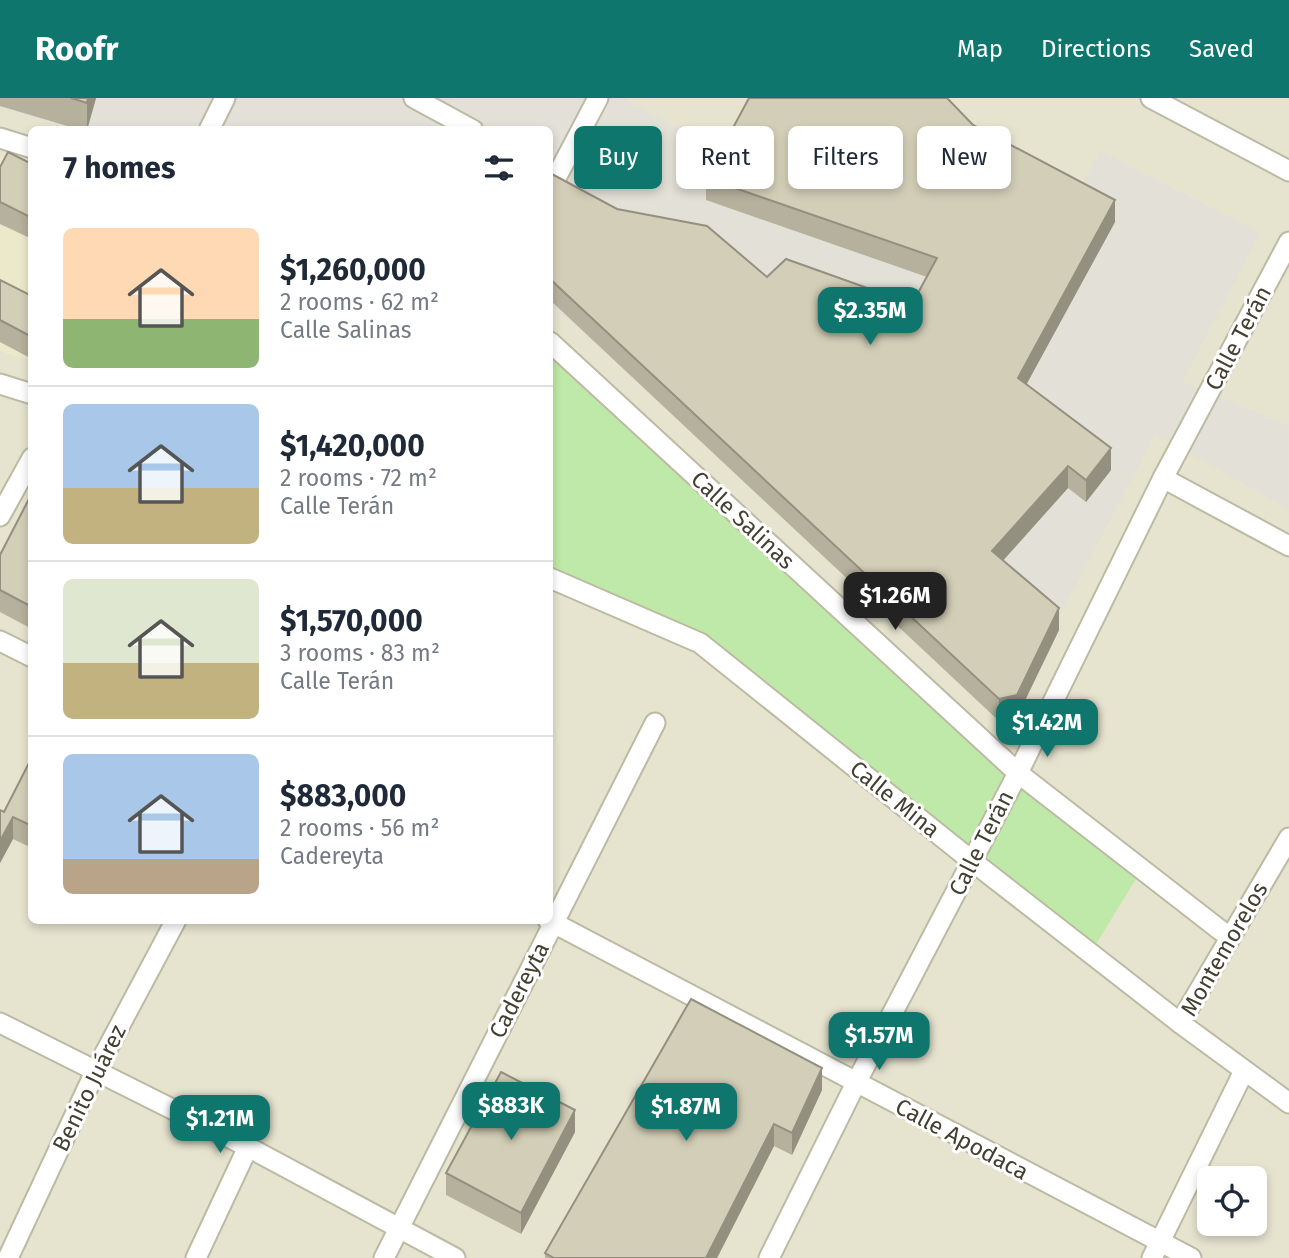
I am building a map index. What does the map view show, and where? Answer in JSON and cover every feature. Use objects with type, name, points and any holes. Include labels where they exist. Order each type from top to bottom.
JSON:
[{"type":"street","points":[[211,126],[225,98]]},
{"type":"street","points":[[414,98],[449,124]]},
{"type":"street","points":[[553,174],[598,98]]},
{"type":"street","points":[[1151,98],[1289,170]]},
{"type":"street","points":[[0,138],[28,147]]},
{"type":"street","name":"Calle Terán","points":[[769,1258],[856,1083],[1018,773],[1163,478],[1289,242]]},
{"type":"street","name":"Calle Salinas","points":[[553,345],[1018,773],[1230,937]]},
{"type":"street","points":[[0,384],[28,393]]},
{"type":"street","points":[[0,516],[28,465]]},
{"type":"street","points":[[1163,478],[1289,546]]},
{"type":"street","name":"Calle Mina","points":[[553,579],[700,643],[972,862],[1180,1023],[1289,1102]]},
{"type":"street","points":[[0,641],[28,655]]},
{"type":"street","name":"Cadereyta","points":[[553,916],[655,723]]},
{"type":"street","name":"Montemorelos","points":[[1180,1023],[1289,838]]},
{"type":"street","name":"Benito Juárez","points":[[8,1258],[96,1070],[174,924]]},
{"type":"street","name":"Cadereyta","points":[[384,1258],[549,924]]},
{"type":"street","name":"Calle Apodaca","points":[[553,924],[856,1083],[1156,1250],[1192,1258]]},
{"type":"street","points":[[0,1023],[248,1147],[455,1258]]},
{"type":"street","points":[[1156,1250],[1244,1071]]},
{"type":"street","points":[[196,1258],[248,1147]]},
{"type":"shaded area","points":[[0,98],[1289,98],[1289,1258],[0,1258]]},
{"type":"shaded area","points":[[0,98],[623,98],[676,126],[676,189],[774,189],[774,158],[788,160],[788,189],[903,189],[903,176],[917,178],[917,189],[995,189],[1074,200],[1100,151],[1260,233],[1182,382],[1289,426],[1289,509],[1155,434],[1012,707],[1000,709],[553,306],[553,126],[66,126],[0,108]]},
{"type":"shaded area","points":[[0,156],[28,165],[28,360],[0,351]]},
{"type":"green space","points":[[553,347],[1018,773],[1142,869],[1090,954],[700,643],[553,579]]},
{"type":"building","points":[[71,98],[88,98],[87,103]]},
{"type":"building","points":[[749,98],[947,98],[975,126],[917,126],[917,189],[1011,189],[1011,145],[1115,200],[1018,378],[1111,448],[1086,480],[1068,466],[992,551],[1059,608],[1017,695],[999,699],[553,282],[553,175],[574,186],[574,189],[580,189],[617,209],[707,226],[767,277],[786,259],[912,304],[937,258],[738,189],[774,189],[774,126],[734,126]]},
{"type":"building","points":[[8,152],[28,162],[28,216],[0,202],[0,167]]},
{"type":"building","points":[[0,280],[28,294],[28,335],[0,320]]},
{"type":"building","points":[[28,501],[28,605],[0,590],[0,555]]},
{"type":"building","points":[[28,765],[28,824],[13,817],[0,841],[0,810],[4,812]]},
{"type":"building","points":[[691,999],[822,1068],[792,1133],[774,1124],[706,1258],[554,1258],[545,1253]]},
{"type":"building","points":[[501,1072],[575,1110],[521,1213],[446,1173]]}]
